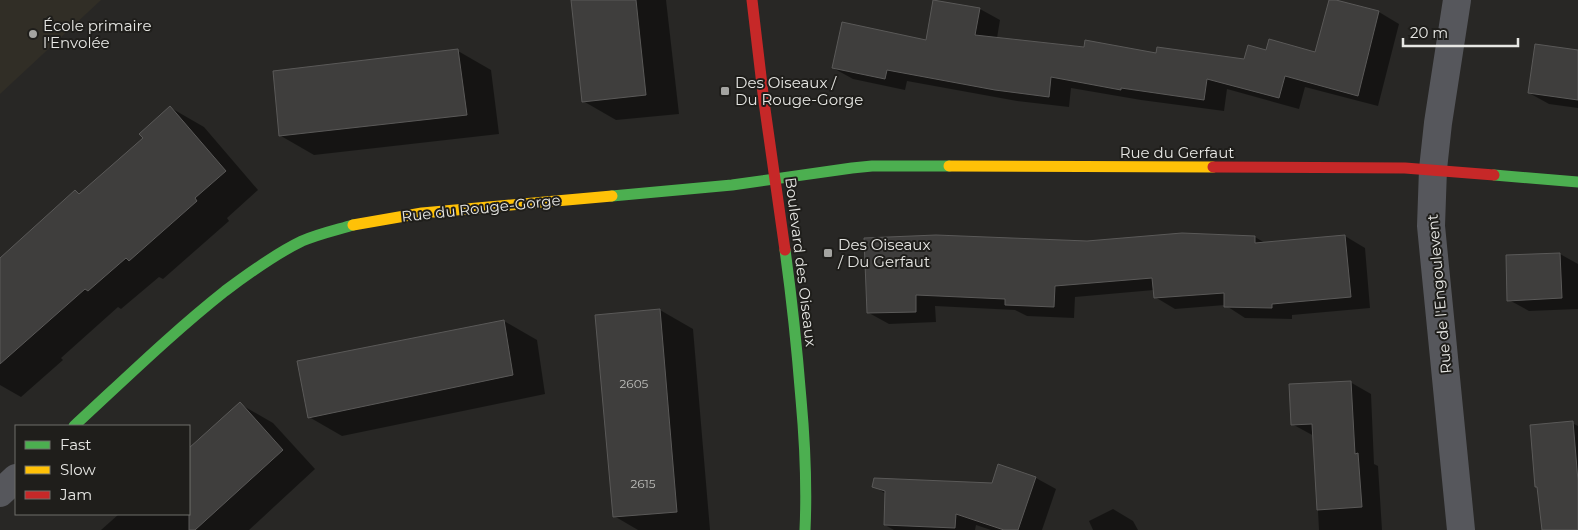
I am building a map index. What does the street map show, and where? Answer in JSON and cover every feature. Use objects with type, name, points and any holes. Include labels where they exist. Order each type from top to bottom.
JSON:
[{"type":"street","name":"Boulevard des Oiseaux","points":[[752,0],[759,66],[787,258],[801,392],[805,446],[805,530]]},
{"type":"street","name":"Rue de l'Engoulevent","points":[[1457,0],[1439,116],[1433,169],[1432,246],[1461,530]]},
{"type":"street","name":"Rue du Gerfaut","points":[[776,179],[844,168],[872,166],[1372,167],[1433,169],[1578,182]]},
{"type":"street","name":"Rue du Rouge-Gorge","points":[[75,425],[244,276],[299,243],[315,236],[347,227],[425,211],[733,185],[776,179]]},
{"type":"street","points":[[0,493],[15,479]]},
{"type":"shaded area","name":"École primaire l'Envolée","points":[[0,0],[101,0],[0,94]]},
{"type":"building","points":[[571,0],[636,0],[646,95],[582,102]]},
{"type":"building","points":[[933,0],[980,8],[975,35],[1084,47],[1085,40],[1156,53],[1157,47],[1244,59],[1248,45],[1266,50],[1269,39],[1315,52],[1329,0],[1336,0],[1379,11],[1358,96],[1285,76],[1279,98],[1207,79],[1204,100],[1121,88],[1121,90],[1051,77],[1049,97],[995,90],[887,70],[885,79],[832,68],[842,22],[926,40]]},
{"type":"building","points":[[1535,44],[1578,50],[1578,100],[1528,93]]},
{"type":"building","points":[[458,49],[467,115],[279,136],[273,71]]},
{"type":"building","points":[[170,106],[226,171],[195,198],[197,201],[129,261],[126,258],[88,291],[85,289],[0,364],[0,258],[75,190],[79,194],[143,138],[139,134]]},
{"type":"building","points":[[1182,233],[1255,236],[1255,243],[1345,235],[1351,297],[1272,304],[1272,308],[1224,307],[1224,293],[1154,298],[1152,278],[1055,286],[1054,307],[1005,305],[1005,299],[916,295],[916,312],[867,313],[864,238],[936,235],[1087,241]]},
{"type":"building","points":[[1560,253],[1562,298],[1507,301],[1506,255]]},
{"type":"building","points":[[660,309],[677,512],[613,517],[595,315]]},
{"type":"building","points":[[504,320],[513,375],[308,418],[297,361]]},
{"type":"building","points":[[1351,381],[1355,454],[1358,453],[1362,507],[1317,510],[1312,424],[1291,425],[1289,384]]},
{"type":"building","points":[[240,402],[283,450],[195,530],[189,530],[190,447]]},
{"type":"building","points":[[1573,421],[1578,481],[1578,530],[1542,530],[1537,487],[1535,487],[1530,425]]},
{"type":"building","points":[[998,464],[1036,477],[1018,530],[1004,530],[956,514],[955,528],[884,525],[885,491],[872,487],[874,478],[992,483]]},
{"type":"traffic: fast","points":[[612,196],[732,185],[872,166],[949,166]]},
{"type":"traffic: fast","points":[[1494,175],[1578,182]]},
{"type":"traffic: fast","points":[[75,425],[186,323],[243,277],[302,241],[353,225]]},
{"type":"traffic: fast","points":[[785,250],[804,432],[805,530]]},
{"type":"traffic: slow","points":[[949,166],[1213,167]]},
{"type":"traffic: slow","points":[[353,225],[422,213],[612,196]]},
{"type":"traffic: jam","points":[[752,0],[785,250]]},
{"type":"traffic: jam","points":[[1213,167],[1405,168],[1494,175]]},
{"type":"place","name":"École primaire l'Envolée","points":[[33,34]]},
{"type":"place","name":"Des Oiseaux / Du Rouge-Gorge","points":[[725,91]]},
{"type":"place","name":"Des Oiseaux / Du Gerfaut","points":[[828,253]]}]
